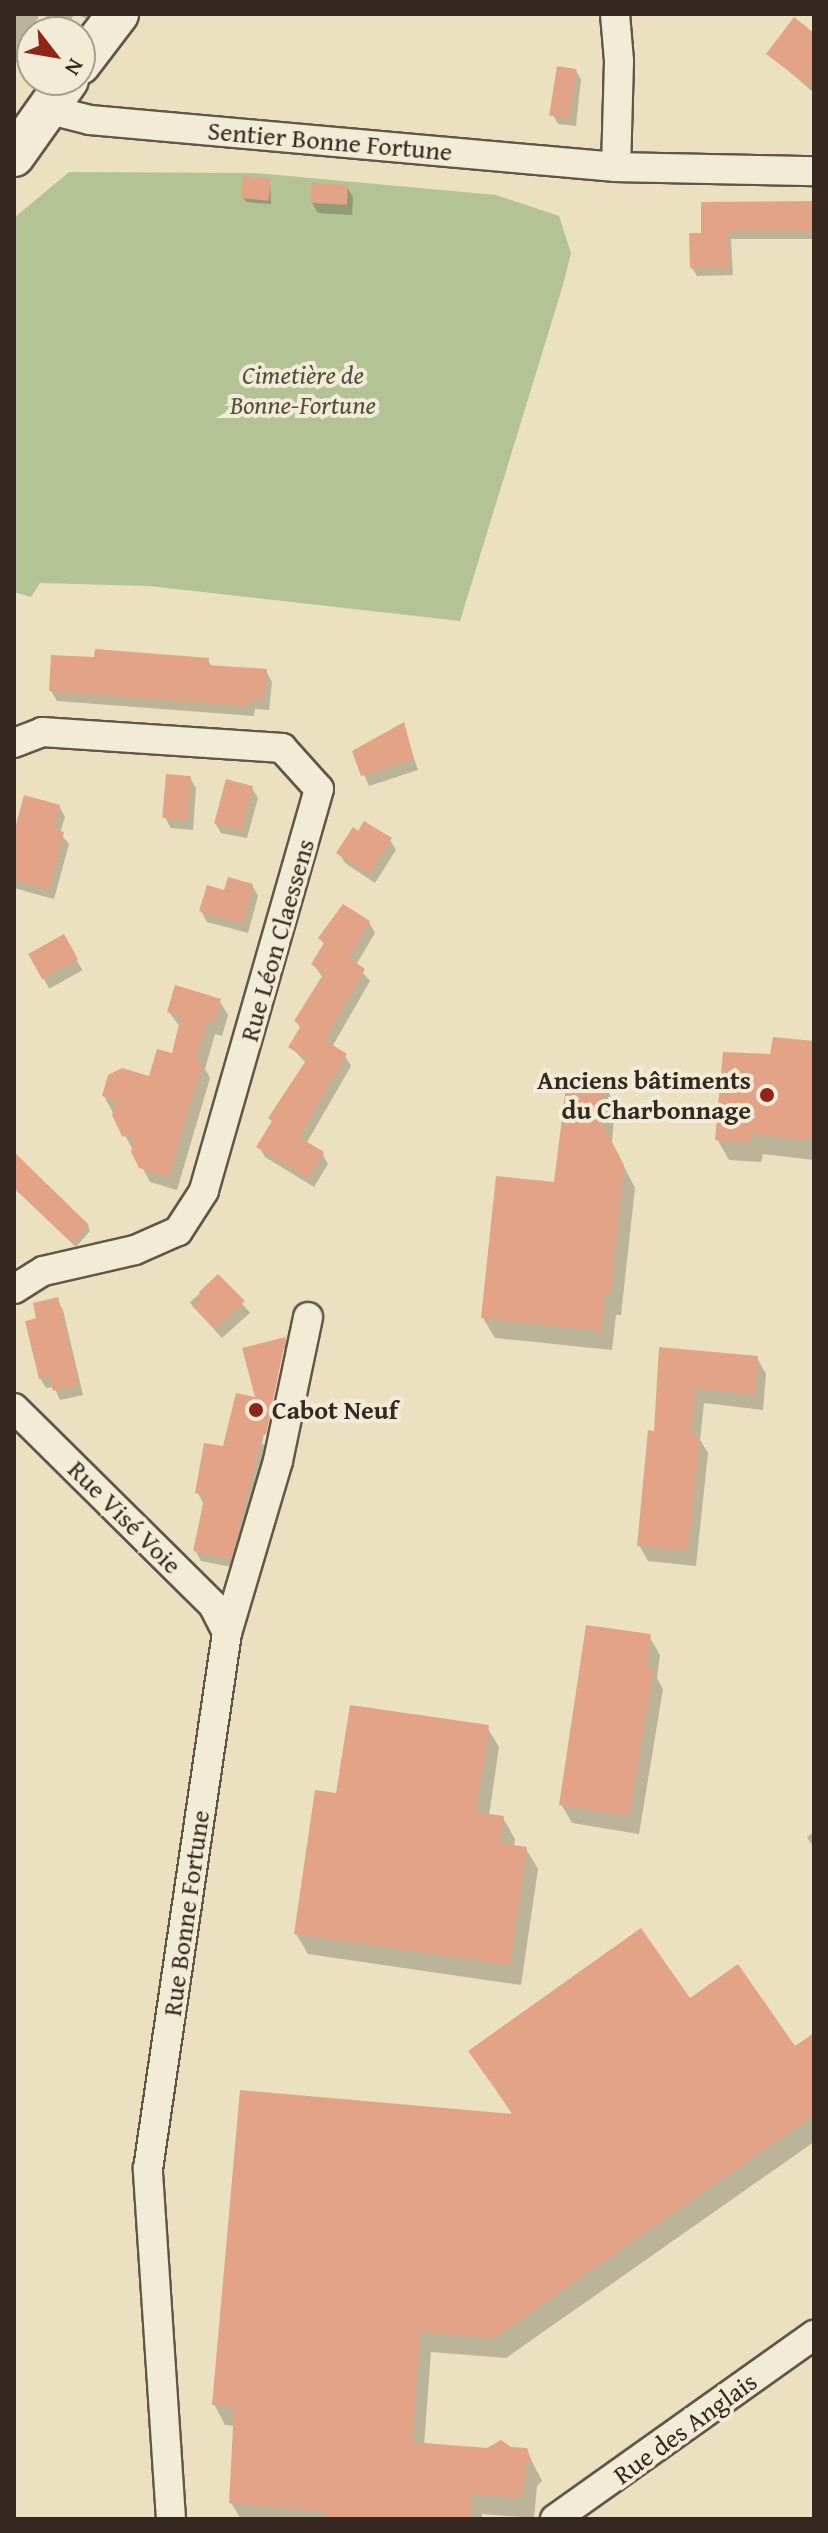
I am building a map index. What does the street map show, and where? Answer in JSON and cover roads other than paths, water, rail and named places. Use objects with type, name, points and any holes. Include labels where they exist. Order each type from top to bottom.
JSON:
[{"type":"main road","points":[[96,43],[118,14]]},
{"type":"main road","points":[[14,156],[56,96]]},
{"type":"street","points":[[615,14],[619,61],[616,167]]},
{"type":"street","name":"Sentier Bonne Fortune","points":[[58,96],[90,120],[616,167],[814,171]]},
{"type":"street","name":"Rue Léon Claessens","points":[[14,743],[42,732],[282,748],[319,789],[204,1191],[178,1231],[135,1250],[43,1271],[14,1289]]},
{"type":"street","name":"Rue Bonne Fortune","points":[[171,2519],[148,2169],[227,1633],[278,1461],[308,1317]]},
{"type":"street","name":"Rue Visé Voie","points":[[14,1408],[213,1605],[227,1633]]},
{"type":"street","name":"Rue des Anglais","points":[[555,2519],[814,2335]]},
{"type":"place","name":"Anciens bâtiments du Charbonnage","points":[[767,1095]]},
{"type":"place","name":"Cabot Neuf","points":[[256,1410]]},
{"type":"park label","name":"Cimetière de Bonne-Fortune","points":[[303,390]]}]
